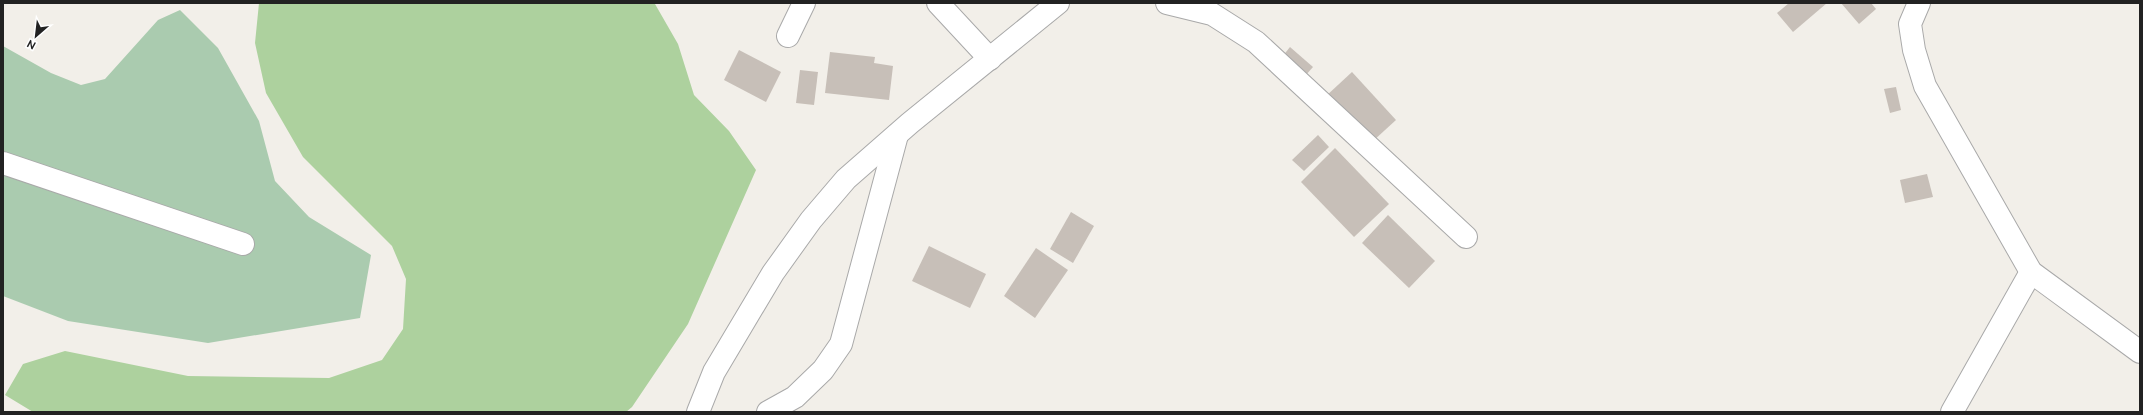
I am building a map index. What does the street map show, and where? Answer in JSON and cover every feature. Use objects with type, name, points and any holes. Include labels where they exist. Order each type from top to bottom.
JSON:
[{"type":"street","points":[[788,36],[804,3]]},
{"type":"street","points":[[938,3],[990,59]]},
{"type":"street","points":[[698,412],[714,372],[773,273],[811,220],[846,179],[897,134],[1058,3]]},
{"type":"street","points":[[1167,3],[1212,14],[1256,42],[1466,237]]},
{"type":"street","points":[[1919,3],[1910,24],[1914,50],[1925,86],[2031,272],[2140,352]]},
{"type":"street","points":[[768,412],[796,397],[823,370],[841,344],[897,134]]},
{"type":"street","points":[[3,163],[243,244]]},
{"type":"street","points":[[1952,412],[2031,272]]},
{"type":"green space","points":[[259,3],[655,4],[678,44],[694,95],[729,131],[756,170],[688,324],[632,407],[626,412],[33,412],[5,395],[23,364],[65,351],[188,376],[329,378],[382,360],[403,329],[406,279],[392,246],[303,157],[266,93],[255,43]]},
{"type":"green space","points":[[180,10],[218,48],[259,121],[275,181],[309,217],[371,255],[360,318],[208,343],[68,321],[3,296],[3,46],[51,73],[81,85],[105,79],[158,20]]},
{"type":"building","points":[[1789,3],[1827,3],[1793,32],[1777,13]]},
{"type":"building","points":[[1841,3],[1871,3],[1876,9],[1859,24]]},
{"type":"building","points":[[1290,47],[1313,67],[1305,76],[1282,57]]},
{"type":"building","points":[[739,50],[781,72],[766,102],[724,80]]},
{"type":"building","points":[[830,52],[875,57],[874,63],[893,66],[889,100],[825,93]]},
{"type":"building","points":[[800,70],[818,72],[814,105],[796,103]]},
{"type":"building","points":[[1352,72],[1396,120],[1373,141],[1325,97]]},
{"type":"building","points":[[1896,87],[1901,110],[1890,113],[1884,89]]},
{"type":"building","points":[[1318,135],[1329,147],[1304,171],[1292,160]]},
{"type":"building","points":[[1335,148],[1389,204],[1354,237],[1301,182]]},
{"type":"building","points":[[1927,174],[1933,197],[1905,203],[1900,180]]},
{"type":"building","points":[[1071,212],[1094,226],[1073,263],[1050,249]]},
{"type":"building","points":[[1388,215],[1435,261],[1409,288],[1362,243]]},
{"type":"building","points":[[929,246],[986,274],[970,308],[912,281]]},
{"type":"building","points":[[1036,248],[1068,270],[1035,318],[1004,296]]}]
